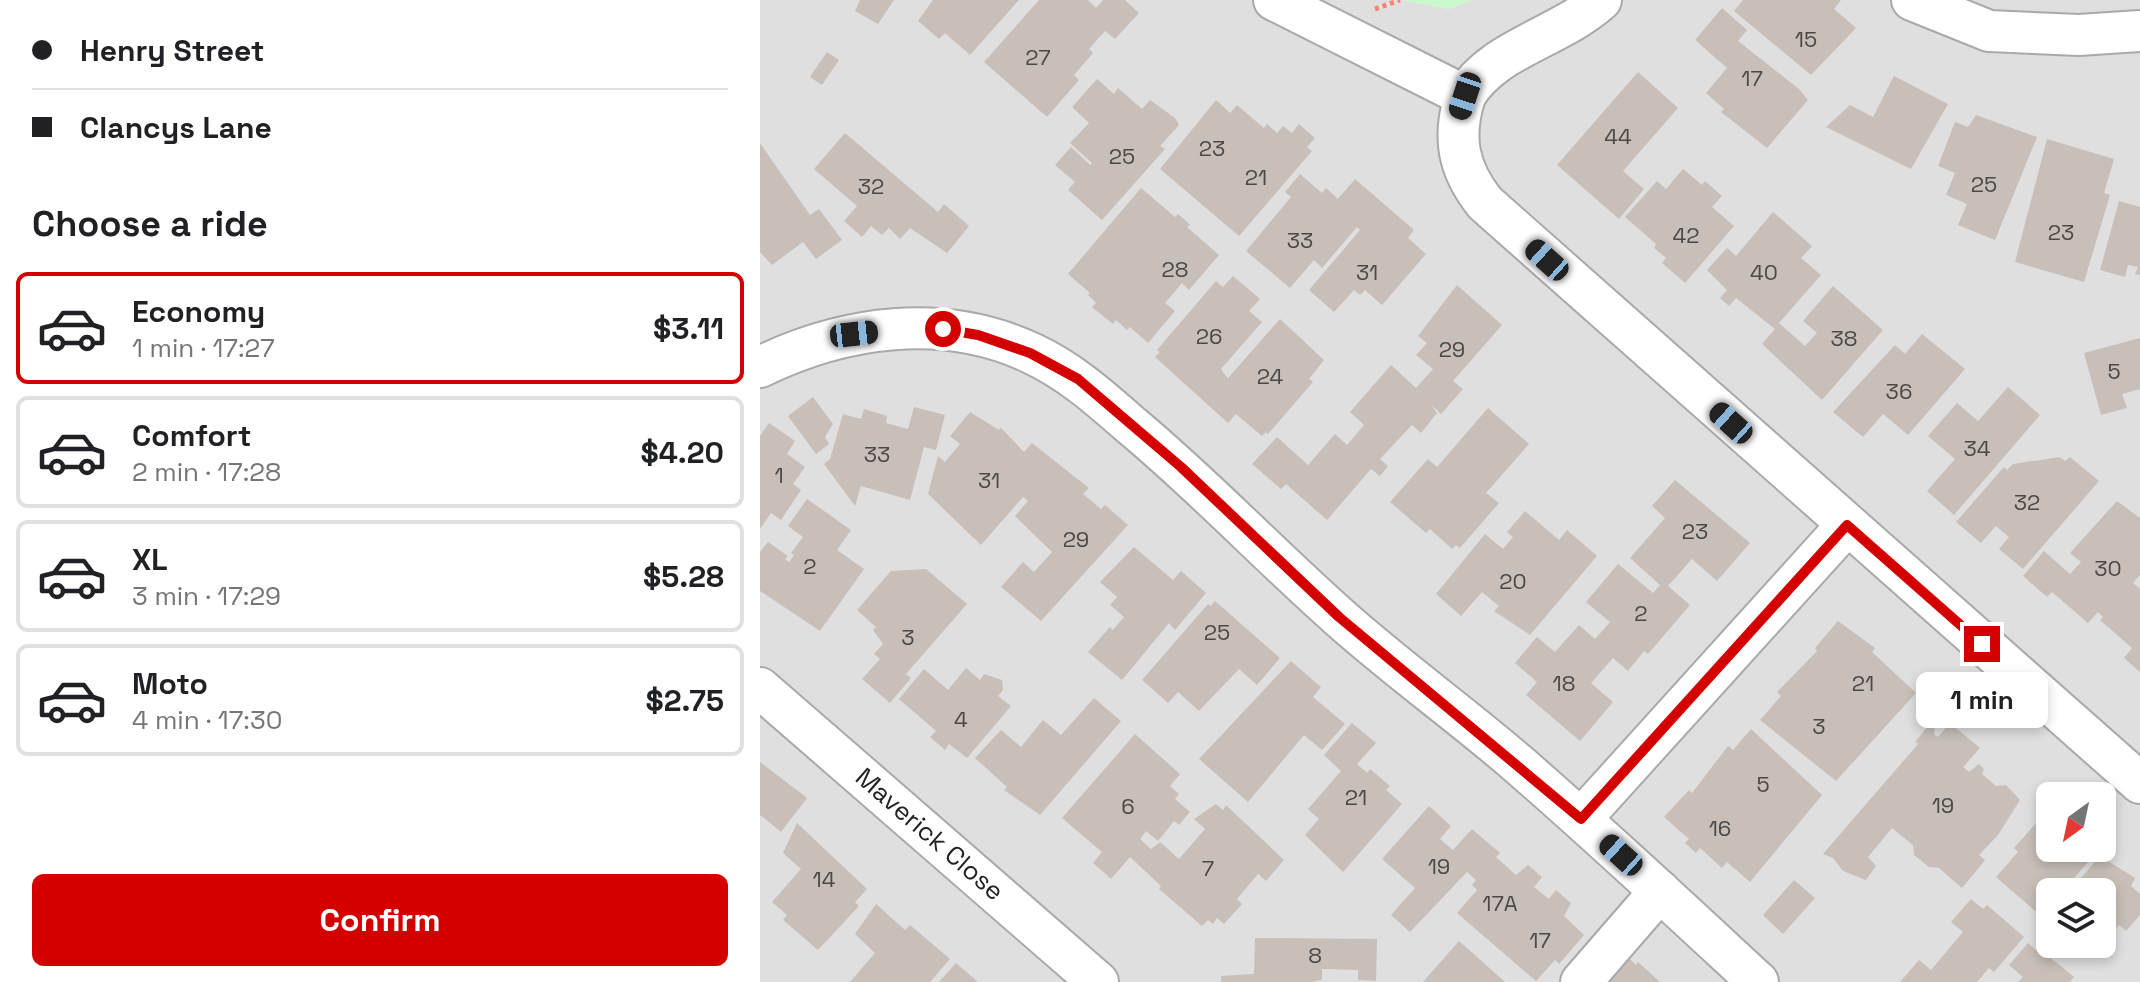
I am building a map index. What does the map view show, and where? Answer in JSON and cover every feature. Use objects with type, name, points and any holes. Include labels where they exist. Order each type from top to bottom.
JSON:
[{"type":"street","points":[[1274,0],[1465,96]]},
{"type":"street","points":[[1601,0],[1580,19],[1490,66],[1475,79],[1465,96],[1458,119],[1458,158],[1469,183],[1485,203],[2140,783]]},
{"type":"street","points":[[1912,0],[1989,31],[2079,35],[2140,31]]},
{"type":"street","points":[[760,367],[803,346],[854,334],[907,328],[978,335],[1030,353],[1078,379],[1181,467],[1339,617],[1581,819],[1758,982]]},
{"type":"street","points":[[1581,819],[1847,525]]},
{"type":"street","name":"Maverick Close","points":[[760,688],[1098,982]]},
{"type":"street","points":[[1581,982],[1660,891]]},
{"type":"shaded area","points":[[760,0],[1402,0],[1449,9],[1471,0],[2140,0],[2140,982],[760,982]]},
{"type":"green space","points":[[1402,0],[1471,0],[1449,9]]},
{"type":"building","points":[[860,0],[894,0],[878,24],[855,11]]},
{"type":"building","points":[[933,0],[1019,0],[970,55],[945,33],[939,39],[918,21]]},
{"type":"building","points":[[1039,0],[1088,0],[1096,8],[1103,0],[1125,0],[1139,13],[1115,39],[1105,31],[1089,49],[1093,53],[1074,75],[1079,80],[1047,117],[984,62]]},
{"type":"building","points":[[1743,0],[1841,0],[1834,9],[1856,28],[1811,75],[1734,11]]},
{"type":"building","points":[[1722,8],[1747,30],[1738,41],[1799,89],[1808,100],[1767,148],[1721,112],[1724,109],[1706,93],[1727,68],[1695,40]]},
{"type":"building","points":[[827,52],[839,60],[822,85],[810,77]]},
{"type":"building","points":[[1638,72],[1678,108],[1623,171],[1644,189],[1619,219],[1557,165]]},
{"type":"building","points":[[1894,76],[1948,104],[1911,169],[1826,127],[1850,105],[1873,117]]},
{"type":"building","points":[[1097,79],[1114,94],[1118,88],[1142,109],[1150,100],[1175,118],[1179,125],[1160,146],[1165,149],[1102,220],[1068,190],[1075,182],[1055,165],[1071,147],[1090,165],[1092,163],[1070,143],[1089,123],[1072,107]]},
{"type":"building","points":[[1216,100],[1230,113],[1237,105],[1264,128],[1267,124],[1277,133],[1283,126],[1292,133],[1299,124],[1315,138],[1307,147],[1312,151],[1239,236],[1160,169]]},
{"type":"building","points":[[1976,115],[2037,137],[1995,240],[1958,225],[1967,204],[1946,195],[1955,173],[1938,166],[1955,122],[1968,127]]},
{"type":"building","points":[[845,133],[938,212],[944,204],[969,226],[947,253],[910,228],[900,239],[889,228],[882,235],[871,226],[862,237],[844,221],[857,206],[814,169]]},
{"type":"building","points":[[2047,139],[2114,159],[2104,193],[2110,195],[2084,282],[2015,262]]},
{"type":"building","points":[[760,143],[810,215],[819,209],[842,240],[816,259],[803,242],[772,265],[760,252]]},
{"type":"building","points":[[1683,169],[1702,185],[1705,181],[1722,196],[1712,207],[1734,226],[1685,283],[1662,263],[1666,258],[1654,248],[1656,244],[1625,217],[1657,181],[1666,189]]},
{"type":"building","points":[[1300,174],[1322,193],[1326,188],[1338,199],[1355,179],[1414,230],[1408,238],[1426,254],[1382,305],[1365,290],[1360,295],[1354,290],[1334,312],[1309,290],[1360,230],[1357,227],[1322,268],[1314,260],[1290,288],[1246,251],[1291,197],[1285,192]]},
{"type":"building","points":[[1141,188],[1175,217],[1178,214],[1185,220],[1190,225],[1187,227],[1219,255],[1189,290],[1182,283],[1165,303],[1175,311],[1148,343],[1130,327],[1127,330],[1116,320],[1113,324],[1092,307],[1096,303],[1088,295],[1090,293],[1068,274]]},
{"type":"building","points":[[2119,201],[2140,207],[2140,275],[2135,274],[2138,267],[2128,265],[2125,277],[2100,270]]},
{"type":"building","points":[[1773,212],[1812,246],[1801,258],[1821,275],[1779,323],[1805,346],[1817,333],[1803,321],[1833,286],[1883,330],[1822,400],[1762,344],[1775,329],[1736,298],[1729,306],[1720,298],[1727,290],[1707,270],[1727,248],[1736,256]]},
{"type":"building","points":[[1233,276],[1260,299],[1249,311],[1262,322],[1221,369],[1228,378],[1280,319],[1324,360],[1309,379],[1313,382],[1268,434],[1266,432],[1262,436],[1236,414],[1228,423],[1155,357],[1160,352],[1157,350],[1216,281],[1223,287]]},
{"type":"building","points":[[1457,285],[1502,325],[1453,381],[1463,389],[1441,414],[1431,404],[1437,413],[1421,433],[1412,425],[1380,459],[1388,466],[1380,476],[1371,469],[1327,520],[1286,484],[1281,489],[1252,464],[1277,437],[1308,465],[1335,434],[1347,445],[1364,425],[1350,412],[1391,365],[1416,388],[1433,369],[1416,355],[1427,343],[1418,336]]},
{"type":"building","points":[[1922,334],[1965,369],[1908,435],[1883,414],[1863,437],[1833,412],[1895,345],[1905,354]]},
{"type":"building","points":[[2140,338],[2140,389],[2122,394],[2127,408],[2101,415],[2084,353]]},
{"type":"building","points":[[2008,387],[2040,415],[1954,515],[1927,491],[1955,459],[1928,436],[1957,403],[1978,421]]},
{"type":"building","points":[[813,397],[833,424],[825,437],[829,444],[816,454],[788,416]]},
{"type":"building","points":[[914,407],[945,415],[936,450],[924,447],[910,500],[861,486],[855,506],[824,464],[830,459],[843,414],[861,419],[864,409],[887,416],[886,423],[908,429]]},
{"type":"building","points":[[1488,408],[1529,444],[1486,493],[1499,503],[1460,548],[1456,545],[1452,549],[1430,529],[1426,533],[1390,502],[1428,459],[1437,467]]},
{"type":"building","points":[[970,412],[999,430],[1001,428],[1024,452],[1032,443],[1089,488],[1083,494],[1101,509],[1105,505],[1128,525],[1041,621],[1001,587],[1023,562],[1034,572],[1052,552],[1015,516],[1028,501],[1023,497],[981,545],[928,494],[938,456],[945,462],[960,444],[950,436]]},
{"type":"building","points":[[769,423],[795,441],[787,454],[805,467],[793,484],[801,490],[781,520],[771,513],[760,529],[760,436]]},
{"type":"building","points":[[2060,457],[2065,461],[2070,457],[2099,481],[2023,569],[1999,549],[2009,537],[1996,526],[1981,543],[1956,522],[2004,467],[2007,470],[2013,464]]},
{"type":"building","points":[[1675,480],[1750,543],[1717,581],[1692,559],[1668,586],[1690,605],[1648,654],[1644,651],[1628,671],[1613,658],[1591,683],[1613,702],[1580,741],[1526,695],[1537,682],[1515,663],[1537,637],[1555,652],[1579,625],[1595,639],[1610,622],[1586,602],[1618,564],[1653,593],[1660,585],[1630,558],[1665,518],[1652,506]]},
{"type":"building","points":[[807,499],[851,530],[837,550],[864,569],[820,631],[760,591],[760,552],[768,542],[788,556],[785,559],[789,562],[794,555],[791,553],[803,537],[788,526]]},
{"type":"building","points":[[2117,501],[2140,518],[2140,575],[2133,583],[2140,589],[2140,672],[2124,658],[2132,648],[2100,620],[2103,617],[2098,612],[2088,623],[2052,592],[2047,597],[2023,576],[2044,551],[2070,574],[2081,562],[2070,553]]},
{"type":"building","points":[[1525,511],[1559,540],[1567,530],[1597,556],[1530,635],[1494,611],[1499,606],[1482,592],[1461,616],[1436,594],[1485,534],[1503,549],[1513,537],[1507,532]]},
{"type":"building","points":[[1134,547],[1173,580],[1181,571],[1206,593],[1175,630],[1169,623],[1122,680],[1088,652],[1110,627],[1113,630],[1124,617],[1110,605],[1117,597],[1100,582]]},
{"type":"building","points":[[926,569],[967,604],[906,674],[911,678],[890,703],[862,679],[880,659],[874,654],[883,644],[873,630],[876,627],[857,610],[891,571]]},
{"type":"building","points":[[1215,601],[1280,658],[1257,685],[1239,669],[1199,711],[1178,692],[1168,703],[1142,680],[1208,604],[1211,606]]},
{"type":"building","points":[[1838,621],[1875,648],[1872,652],[1916,693],[1836,781],[1760,720],[1781,696],[1777,692],[1817,651],[1815,648]]},
{"type":"building","points":[[1291,661],[1321,687],[1313,697],[1345,724],[1322,750],[1304,735],[1248,802],[1199,759]]},
{"type":"building","points":[[966,668],[980,680],[984,674],[1002,680],[1003,690],[998,696],[1011,706],[967,758],[949,744],[945,750],[930,737],[936,731],[899,699],[924,669],[948,690]]},
{"type":"building","points":[[1094,698],[1121,721],[1040,815],[1004,790],[1007,787],[975,758],[1001,730],[1021,747],[1043,720],[1061,735]]},
{"type":"building","points":[[1352,723],[1376,743],[1357,764],[1367,773],[1370,769],[1390,786],[1386,790],[1402,804],[1343,872],[1305,835],[1319,819],[1308,809],[1341,771],[1324,755]]},
{"type":"building","points":[[1950,723],[1980,748],[1963,767],[1969,772],[1979,764],[1984,769],[1982,774],[1996,786],[2006,785],[2020,800],[1998,835],[1979,855],[1985,860],[1962,888],[1939,868],[1929,867],[1914,855],[1913,845],[1892,828],[1868,857],[1876,866],[1866,880],[1843,871],[1833,858],[1823,854],[1918,744],[1915,742],[1928,726],[1935,727],[1934,734],[1938,737]]},
{"type":"building","points":[[1751,729],[1822,795],[1750,882],[1727,862],[1722,868],[1700,848],[1696,853],[1685,843],[1689,839],[1664,817],[1689,790],[1692,793],[1728,746],[1733,750]]},
{"type":"building","points":[[1135,734],[1180,774],[1170,786],[1179,794],[1175,799],[1190,812],[1179,825],[1174,821],[1158,841],[1146,831],[1140,839],[1151,849],[1160,842],[1179,859],[1205,829],[1194,819],[1216,804],[1223,810],[1226,805],[1284,860],[1266,881],[1258,874],[1237,899],[1242,904],[1224,924],[1217,918],[1213,924],[1208,920],[1202,926],[1159,889],[1161,886],[1130,857],[1111,879],[1093,863],[1102,852],[1062,818]]},
{"type":"building","points":[[760,762],[807,798],[781,832],[760,815]]},
{"type":"building","points":[[1429,806],[1451,826],[1440,839],[1453,850],[1472,829],[1500,853],[1496,857],[1516,875],[1528,865],[1542,877],[1534,887],[1549,899],[1556,890],[1571,903],[1564,916],[1584,935],[1559,964],[1555,960],[1536,981],[1457,913],[1477,890],[1472,885],[1476,880],[1467,872],[1410,932],[1391,915],[1415,888],[1382,859]]},
{"type":"building","points":[[797,823],[867,889],[855,902],[859,906],[818,950],[783,920],[787,915],[772,902],[801,869],[783,853]]},
{"type":"building","points":[[2036,823],[2036,862],[2088,862],[2074,878],[2036,878],[2036,912],[1996,877],[2018,852],[2014,848]]},
{"type":"building","points":[[2095,862],[2110,862],[2135,878],[2131,886],[2140,894],[2140,915],[2126,931],[2119,925],[2116,928],[2116,878],[2081,878]]},
{"type":"building","points":[[1794,880],[1815,898],[1783,934],[1763,915]]},
{"type":"building","points":[[1971,899],[1983,909],[1987,905],[2024,937],[1994,972],[1989,968],[1977,982],[1900,982],[1919,960],[1931,970],[1963,932],[1951,922]]},
{"type":"building","points":[[876,904],[905,930],[910,925],[950,959],[930,982],[850,982],[875,953],[855,934]]},
{"type":"building","points":[[1255,938],[1377,939],[1376,981],[1358,980],[1358,970],[1322,969],[1322,980],[1311,982],[1221,982],[1221,976],[1254,974]]},
{"type":"building","points":[[1459,941],[1505,982],[1423,982]]},
{"type":"building","points":[[2028,943],[2036,950],[2036,958],[2051,958],[2074,977],[2070,982],[2018,982],[2023,977],[2009,965]]},
{"type":"building","points":[[1626,955],[1636,965],[1638,962],[1660,982],[1603,982]]},
{"type":"building","points":[[956,963],[978,982],[939,982]]},
{"type":"route","points":[[943,329],[978,335],[1030,353],[1078,379],[1181,467],[1339,617],[1581,819],[1847,525],[1982,644]]}]
